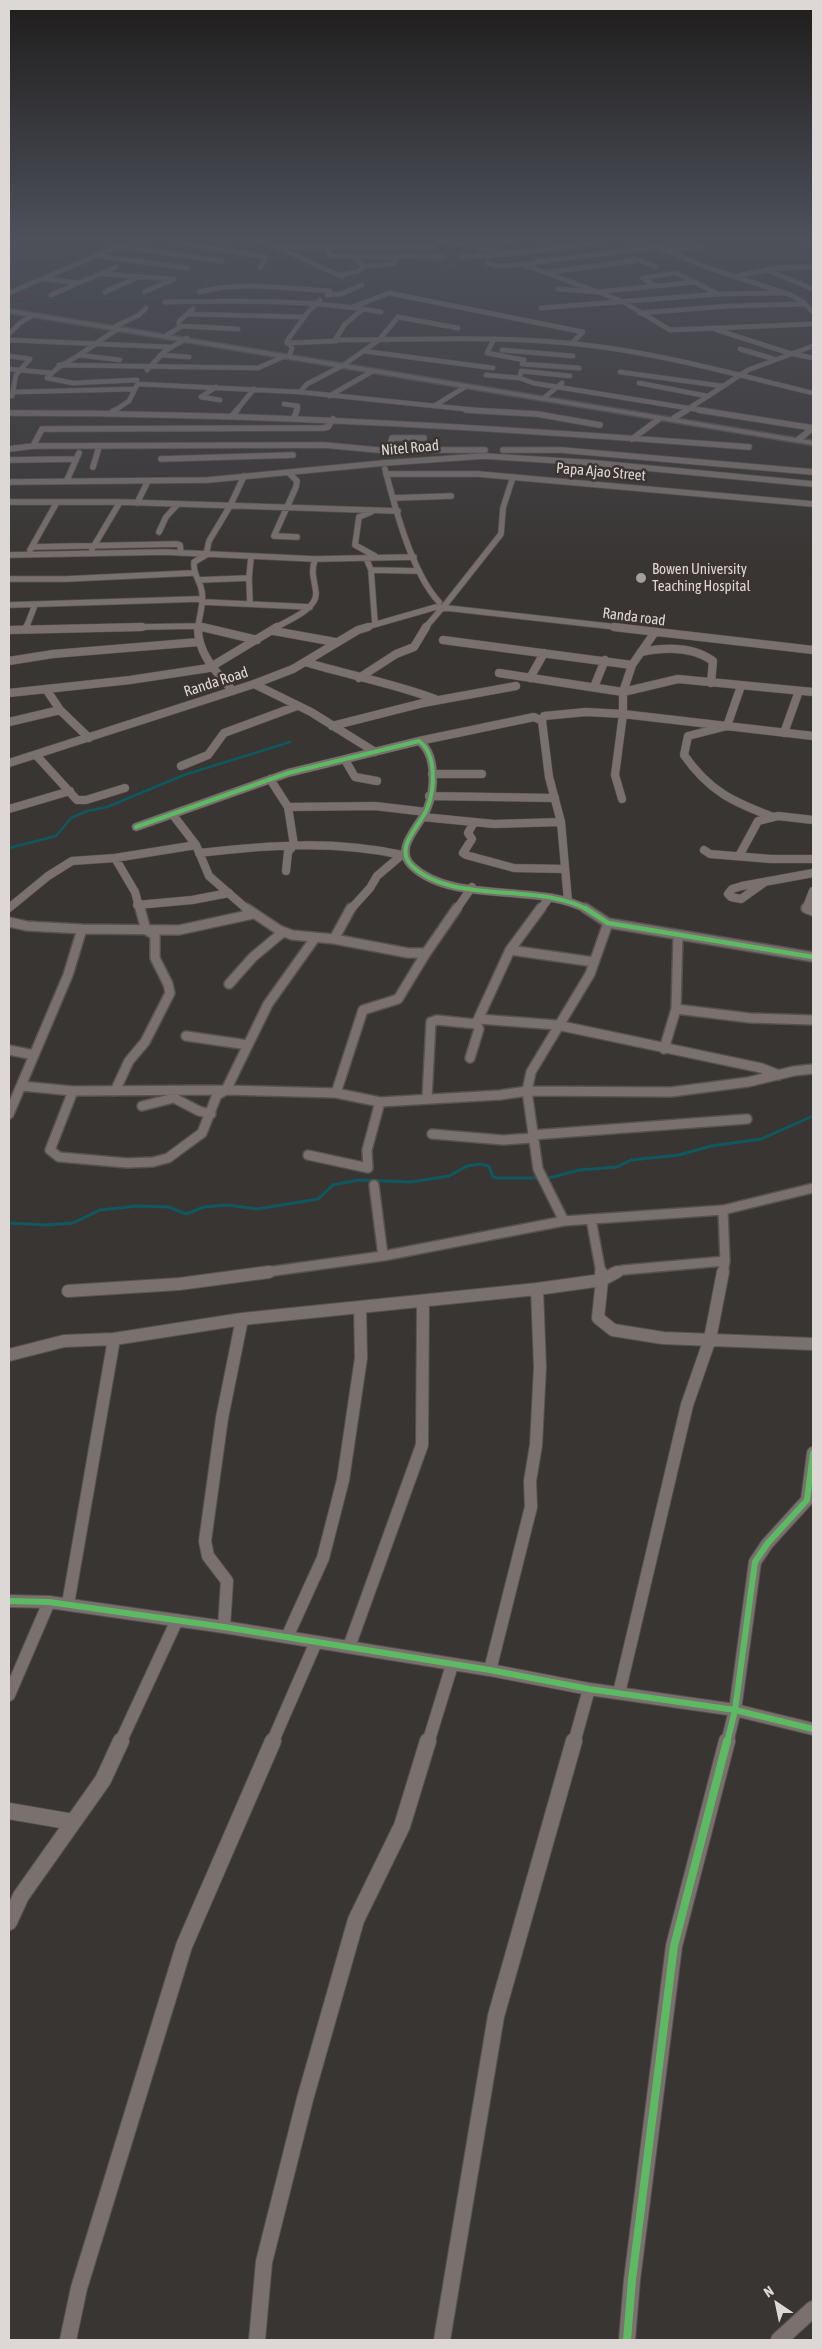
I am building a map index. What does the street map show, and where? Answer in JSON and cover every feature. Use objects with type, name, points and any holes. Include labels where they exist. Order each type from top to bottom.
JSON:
[{"type":"main road","points":[[266,352],[813,442]]},
{"type":"main road","points":[[344,365],[465,387],[813,442]]},
{"type":"street","points":[[83,352],[59,365],[47,378],[73,383],[176,382],[216,387],[300,392],[518,413],[600,424]]},
{"type":"street","points":[[111,412],[129,401],[138,382],[154,361],[165,352]]},
{"type":"street","points":[[59,365],[97,364],[194,369],[262,368],[288,355],[290,352]]},
{"type":"street","points":[[300,392],[307,384],[344,365],[362,352]]},
{"type":"street","points":[[368,352],[493,368]]},
{"type":"street","points":[[488,352],[524,360],[522,364],[579,368],[546,397]]},
{"type":"street","points":[[527,352],[573,356]]},
{"type":"street","points":[[625,352],[677,360],[813,393]]},
{"type":"street","points":[[749,352],[774,359]]},
{"type":"street","points":[[785,352],[813,358]]},
{"type":"street","points":[[674,418],[738,375],[794,352]]},
{"type":"street","points":[[79,355],[110,359],[154,361]]},
{"type":"street","points":[[160,355],[189,357]]},
{"type":"street","points":[[9,356],[30,359],[19,370],[12,382],[13,394],[134,389]]},
{"type":"street","points":[[189,372],[194,369]]},
{"type":"street","points":[[9,370],[51,374]]},
{"type":"street","points":[[329,396],[373,371]]},
{"type":"street","points":[[520,378],[521,371],[570,376]]},
{"type":"street","points":[[620,372],[722,386]]},
{"type":"street","points":[[486,375],[520,378],[533,383],[813,428]]},
{"type":"street","points":[[639,382],[707,396]]},
{"type":"street","points":[[216,387],[200,397],[220,400]]},
{"type":"street","points":[[434,406],[465,387]]},
{"type":"street","points":[[652,392],[662,387]]},
{"type":"street","points":[[232,416],[254,389]]},
{"type":"street","points":[[639,399],[646,396]]},
{"type":"street","points":[[284,404],[298,406],[294,418]]},
{"type":"street","points":[[9,414],[111,412],[333,419],[509,429],[749,447]]},
{"type":"street","points":[[511,418],[518,413]]},
{"type":"street","points":[[632,439],[632,437],[659,418]]},
{"type":"street","points":[[33,446],[42,429],[323,428],[328,427],[333,419]]},
{"type":"street","points":[[799,439],[813,428]]},
{"type":"street","points":[[389,450],[392,438],[424,438]]},
{"type":"street","points":[[685,460],[687,442]]},
{"type":"street","points":[[9,449],[33,446],[99,448],[324,444],[389,450],[455,448],[496,453],[550,449],[813,472]]},
{"type":"street","points":[[240,446],[241,456]]},
{"type":"street","points":[[67,480],[82,448]]},
{"type":"street","points":[[93,467],[99,448]]},
{"type":"street","name":"Nitel Road","points":[[9,482],[208,480],[496,453],[813,484]]},
{"type":"street","points":[[161,459],[293,456]]},
{"type":"street","points":[[9,460],[76,459]]},
{"type":"street","points":[[384,463],[393,498],[419,571],[436,605]]},
{"type":"street","points":[[290,472],[297,481],[297,486],[285,508],[274,536],[297,537]]},
{"type":"street","name":"Papa Ajao Street","points":[[386,474],[454,472],[813,504]]},
{"type":"street","points":[[233,691],[212,666],[199,642],[198,626],[204,602],[198,580],[193,573],[194,562],[206,555],[209,541],[230,506],[244,476]]},
{"type":"street","points":[[359,678],[396,654],[414,647],[436,605],[501,534],[504,526],[502,517],[504,498],[514,477]]},
{"type":"street","points":[[136,503],[148,481]]},
{"type":"street","points":[[393,498],[451,496]]},
{"type":"street","points":[[9,502],[120,502],[398,511]]},
{"type":"street","points":[[28,556],[57,502]]},
{"type":"street","points":[[90,554],[120,502]]},
{"type":"street","points":[[159,532],[166,517],[177,504]]},
{"type":"street","points":[[375,511],[360,516],[355,545],[378,557]]},
{"type":"street","points":[[32,547],[177,544],[180,545],[181,553]]},
{"type":"street","points":[[9,555],[181,553],[315,559],[414,557]]},
{"type":"street","points":[[250,604],[249,578],[251,556]]},
{"type":"street","points":[[366,558],[371,570],[375,624]]},
{"type":"street","points":[[9,693],[204,670],[274,631],[310,607],[316,596],[311,571],[315,559]]},
{"type":"street","points":[[371,570],[419,571]]},
{"type":"street","points":[[9,580],[193,573]]},
{"type":"street","points":[[198,580],[249,578]]},
{"type":"street","points":[[9,605],[114,600],[198,599],[204,602],[310,607]]},
{"type":"street","points":[[26,629],[36,605]]},
{"type":"street","name":"Randa road","points":[[436,605],[813,650]]},
{"type":"street","name":"Randa Road","points":[[9,763],[254,684],[305,662],[351,633],[436,605]]},
{"type":"street","points":[[9,630],[198,626],[257,640]]},
{"type":"street","points":[[274,631],[335,642]]},
{"type":"street","points":[[622,800],[615,775],[623,714],[623,692],[632,665],[655,632]]},
{"type":"street","points":[[443,640],[632,665]]},
{"type":"street","points":[[9,660],[66,653],[199,642]]},
{"type":"street","points":[[641,652],[660,649],[690,651],[705,656],[713,661],[711,683]]},
{"type":"street","points":[[530,678],[544,653]]},
{"type":"street","points":[[594,687],[605,660]]},
{"type":"street","points":[[305,662],[359,678],[404,687],[435,699]]},
{"type":"street","points":[[499,673],[623,692],[672,679],[813,692]]},
{"type":"street","points":[[254,684],[311,712],[375,752]]},
{"type":"street","points":[[332,726],[373,713],[435,699],[516,686]]},
{"type":"street","points":[[726,726],[741,686]]},
{"type":"street","points":[[46,689],[60,710],[89,738]]},
{"type":"street","points":[[784,733],[799,691]]},
{"type":"street","points":[[181,766],[208,755],[224,734],[297,706]]},
{"type":"street","points":[[9,722],[60,710]]},
{"type":"street","points":[[568,901],[561,822],[549,778],[542,721],[544,716],[572,715],[586,712],[623,714],[813,736]]},
{"type":"street","points":[[136,827],[270,779],[419,741],[534,717],[542,721]]},
{"type":"street","points":[[726,726],[688,736],[684,755],[695,771],[719,794],[773,817],[813,820]]},
{"type":"street","points":[[334,939],[349,911],[370,888],[377,876],[403,854],[406,843],[424,814],[432,774],[429,751],[419,741]]},
{"type":"street","points":[[36,755],[77,800],[81,801],[125,788]]},
{"type":"street","points":[[345,760],[355,777],[377,781]]},
{"type":"street","points":[[432,774],[482,774]]},
{"type":"street","points":[[270,779],[288,808],[294,845],[288,852],[286,871]]},
{"type":"street","points":[[9,809],[70,791]]},
{"type":"street","points":[[429,796],[555,798]]},
{"type":"street","points":[[288,808],[375,806],[474,822],[561,822]]},
{"type":"street","points":[[173,815],[197,849],[209,876],[253,914],[283,932],[315,938],[334,939],[408,953],[426,953]]},
{"type":"street","points":[[739,856],[758,821],[773,817]]},
{"type":"street","points":[[474,822],[468,833],[472,838],[463,853],[466,855],[514,868],[565,869]]},
{"type":"street","points":[[9,908],[48,876],[67,864],[80,860],[197,849],[294,845],[359,845],[403,854],[409,864],[420,873],[436,880],[568,901],[592,912],[608,923],[813,957]]},
{"type":"street","points":[[704,850],[710,854],[771,859],[813,859]]},
{"type":"street","points":[[115,858],[135,892],[146,930],[155,935],[155,958],[168,984],[170,993],[145,1042],[129,1061],[115,1091]]},
{"type":"street","points":[[765,882],[813,873]]},
{"type":"street","points":[[336,1093],[363,1010],[370,1006],[392,1003],[398,998],[426,953],[472,887]]},
{"type":"street","points":[[813,891],[805,906],[806,909],[813,911]]},
{"type":"street","points":[[138,906],[192,900],[229,893]]},
{"type":"street","points":[[470,1058],[479,1029],[478,1021],[510,950],[549,898]]},
{"type":"street","points":[[9,922],[27,926],[82,930],[189,929],[253,914]]},
{"type":"street","points":[[564,1221],[538,1170],[527,1091],[531,1072],[582,989],[608,923]]},
{"type":"street","points":[[9,1114],[12,1100],[22,1086],[27,1068],[68,975],[82,930]]},
{"type":"street","points":[[228,984],[253,957],[283,932]]},
{"type":"street","points":[[664,1048],[676,1009],[678,935]]},
{"type":"street","points":[[73,1091],[50,1150],[59,1157],[127,1163],[168,1158],[202,1133],[217,1095],[226,1090],[268,1004],[315,938]]},
{"type":"street","points":[[510,950],[594,962]]},
{"type":"street","points":[[676,1009],[750,1018],[813,1020]]},
{"type":"street","points":[[427,1098],[431,1022],[437,1020],[558,1026],[761,1068],[779,1075]]},
{"type":"street","points":[[186,1036],[248,1045]]},
{"type":"street","points":[[9,1050],[34,1055]]},
{"type":"street","points":[[22,1086],[73,1091],[226,1090],[336,1093],[380,1102],[500,1095],[527,1091],[670,1092],[748,1082],[813,1069]]},
{"type":"street","points":[[142,1106],[174,1098],[200,1111],[211,1114]]},
{"type":"street","points":[[308,1155],[368,1168],[367,1150],[380,1102]]},
{"type":"street","points":[[432,1134],[503,1140],[747,1119]]},
{"type":"street","points":[[374,1185],[383,1256]]},
{"type":"street","points":[[68,1291],[179,1284],[383,1256],[564,1221],[723,1210],[813,1188]]},
{"type":"street","points":[[619,1693],[687,1404],[710,1339],[725,1261],[723,1210]]},
{"type":"street","points":[[591,1220],[602,1280],[598,1318],[613,1330],[664,1338],[813,1344]]},
{"type":"street","points":[[9,1355],[64,1341],[114,1339],[242,1319],[537,1289],[602,1280],[612,1273],[622,1270],[725,1261]]},
{"type":"street","points":[[490,1670],[531,1507],[530,1481],[536,1445],[540,1367],[537,1289]]},
{"type":"street","points":[[349,1646],[422,1445],[423,1301]]},
{"type":"street","points":[[287,1637],[323,1558],[343,1480],[361,1358],[360,1307]]},
{"type":"street","points":[[224,1627],[227,1581],[208,1556],[205,1541],[222,1418],[242,1319]]},
{"type":"street","points":[[68,1604],[114,1339]]},
{"type":"street","points":[[627,2340],[632,2280],[674,1946],[735,1710],[755,1562],[767,1544],[800,1510],[807,1500],[813,1453]]},
{"type":"street","points":[[9,1601],[68,1604],[349,1646],[589,1689],[735,1710],[813,1729]]},
{"type":"street","points":[[9,1694],[18,1678],[49,1602]]},
{"type":"street","points":[[9,1922],[21,1896],[103,1780],[112,1764],[177,1620]]},
{"type":"street","points":[[68,2340],[78,2288],[184,1946],[316,1642]]},
{"type":"street","points":[[257,2340],[264,2262],[305,2099],[354,1929],[402,1826],[452,1665]]},
{"type":"street","points":[[442,2340],[496,2016],[589,1689]]},
{"type":"street","points":[[9,1811],[73,1822]]},
{"type":"street","points":[[779,2340],[813,2309]]},
{"type":"waterway","points":[[9,848],[56,836],[71,818],[87,811],[107,807],[184,775],[290,742]]},
{"type":"waterway","points":[[9,1223],[47,1225],[73,1223],[100,1210],[138,1206],[169,1207],[186,1214],[204,1207],[228,1205],[257,1209],[318,1199],[333,1185],[359,1180],[411,1182],[449,1176],[467,1166],[480,1164],[489,1166],[493,1177],[497,1178],[549,1178],[579,1170],[617,1167],[631,1160],[679,1155],[711,1146],[761,1139],[813,1116]]},
{"type":"cycle path","points":[[136,827],[288,773],[419,741],[429,752],[431,773],[430,797],[424,816],[410,837],[405,851],[411,865],[424,875],[441,882],[462,887],[568,901],[584,908],[608,923],[813,957]]},
{"type":"cycle path","points":[[627,2340],[632,2280],[674,1946],[735,1710],[755,1562],[767,1544],[800,1510],[807,1500],[813,1453]]},
{"type":"cycle path","points":[[9,1601],[49,1602],[224,1627],[490,1670],[589,1689],[735,1710],[813,1729]]},
{"type":"place","name":"Bowen University Teaching Hospital","points":[[641,578]]}]
